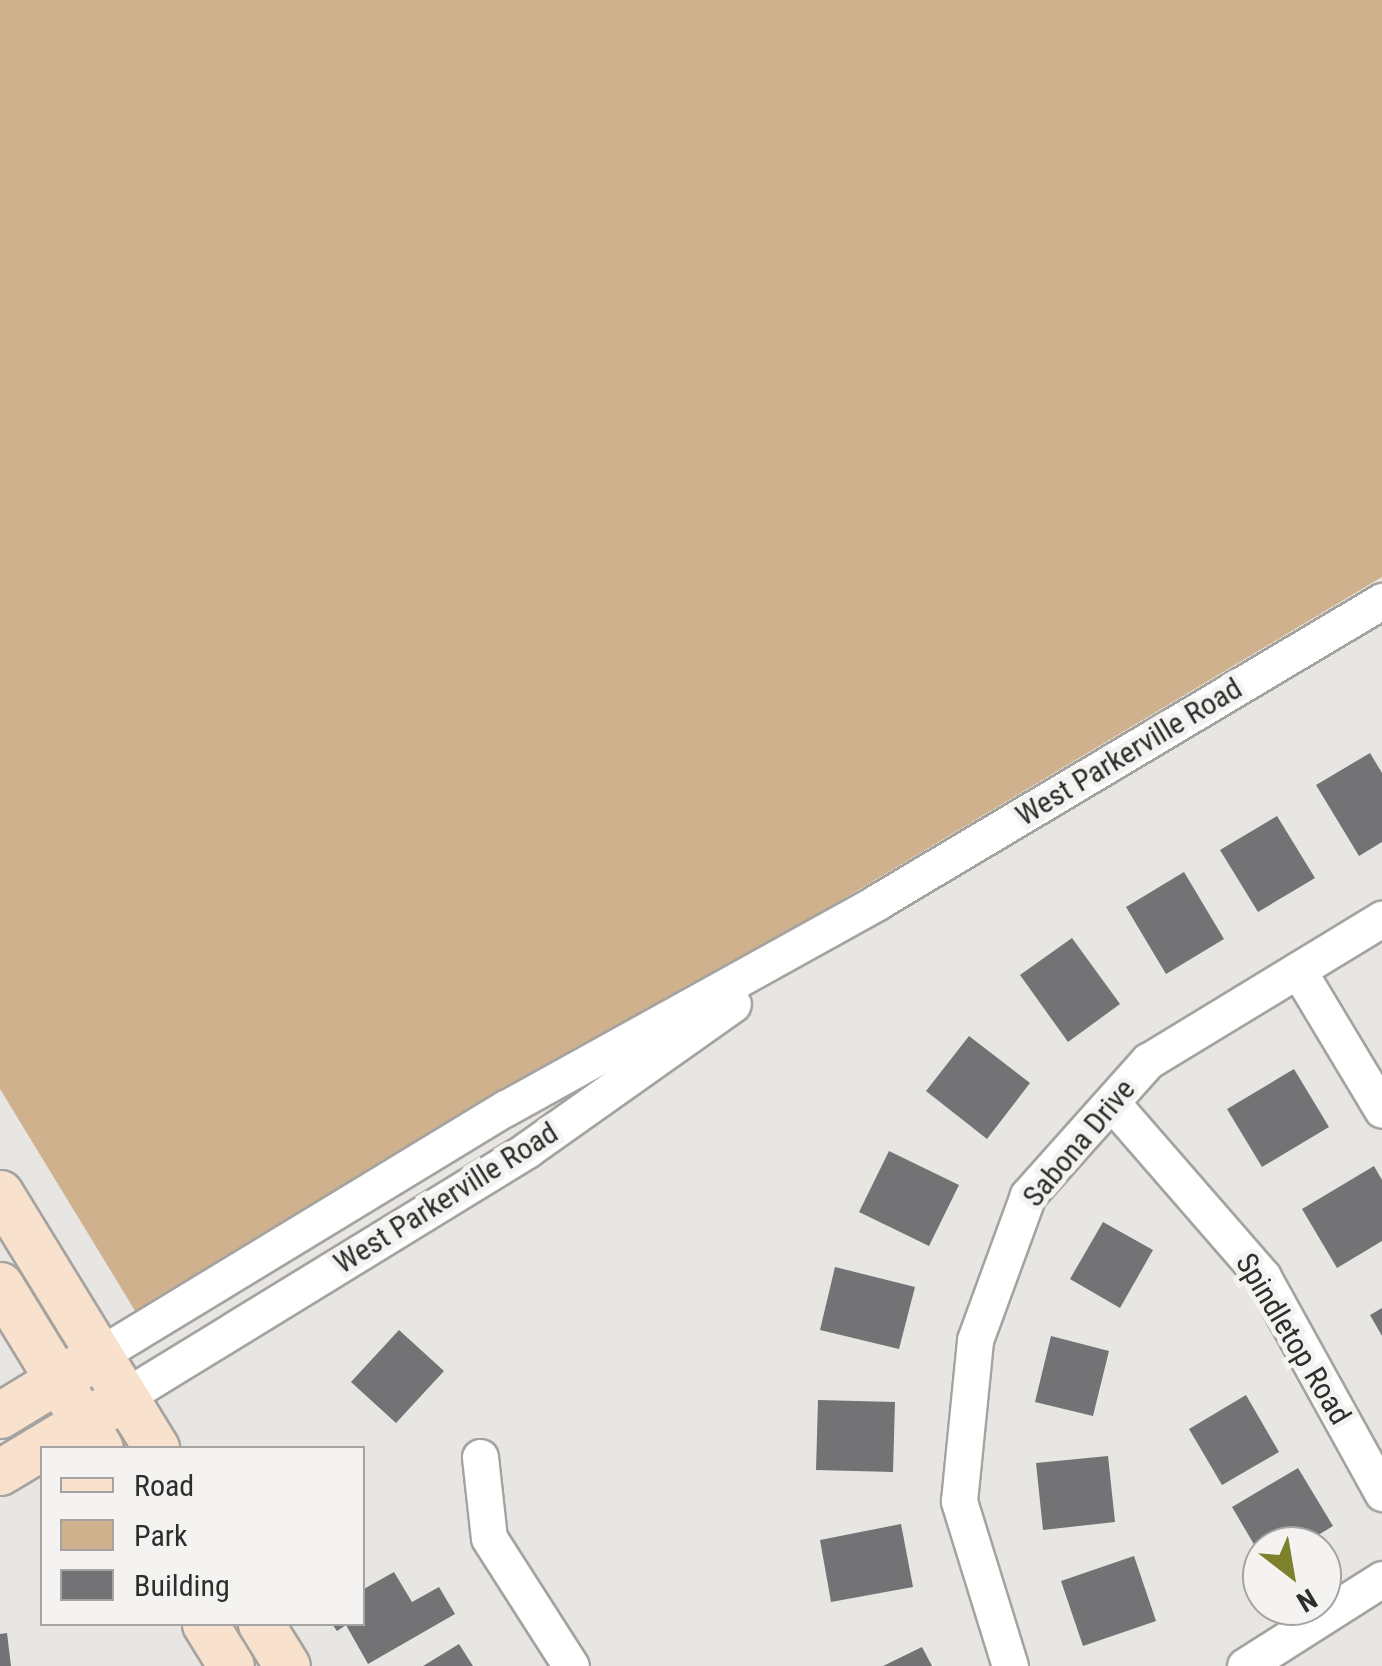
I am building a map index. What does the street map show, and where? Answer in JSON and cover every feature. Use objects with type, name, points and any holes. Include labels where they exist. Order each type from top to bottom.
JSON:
[{"type":"main road","points":[[0,1193],[155,1446]]},
{"type":"main road","points":[[0,1285],[92,1435]]},
{"type":"main road","name":"West Parkerville Road","points":[[0,1416],[98,1355]]},
{"type":"main road","name":"West Parkerville Road","points":[[65,1446],[92,1435],[124,1397]]},
{"type":"main road","name":"West Parkerville Road","points":[[0,1472],[40,1456]]},
{"type":"main road","points":[[206,1626],[230,1666]]},
{"type":"main road","points":[[262,1626],[287,1666]]},
{"type":"street","name":"West Parkerville Road","points":[[98,1355],[506,1108],[877,902],[1382,601]]},
{"type":"street","name":"West Parkerville Road","points":[[124,1397],[528,1150],[877,902]]},
{"type":"street","name":"Sabona Drive","points":[[1010,1666],[959,1501],[975,1340],[1028,1195],[1148,1061],[1382,918]]},
{"type":"street","points":[[1298,970],[1382,1110]]},
{"type":"street","name":"Spindletop Road","points":[[1112,1103],[1263,1277],[1382,1494]]},
{"type":"street","points":[[480,1457],[488,1538],[571,1666]]},
{"type":"street","points":[[1245,1666],[1382,1579]]},
{"type":"green space","points":[[0,0],[1382,0],[1382,577],[140,1319],[0,1089]]},
{"type":"building","points":[[1370,753],[1382,773],[1382,842],[1359,856],[1316,785]]},
{"type":"building","points":[[1277,816],[1315,878],[1258,912],[1220,850]]},
{"type":"building","points":[[1184,872],[1224,939],[1166,974],[1126,907]]},
{"type":"building","points":[[1072,938],[1120,1004],[1068,1042],[1020,975]]},
{"type":"building","points":[[969,1036],[1030,1083],[987,1139],[926,1091]]},
{"type":"building","points":[[1294,1069],[1329,1127],[1262,1167],[1227,1109]]},
{"type":"building","points":[[889,1151],[959,1185],[929,1246],[859,1212]]},
{"type":"building","points":[[1374,1166],[1382,1180],[1382,1241],[1337,1268],[1302,1209]]},
{"type":"building","points":[[1103,1222],[1153,1250],[1120,1308],[1070,1279]]},
{"type":"building","points":[[835,1267],[915,1287],[899,1349],[820,1330]]},
{"type":"building","points":[[1382,1308],[1382,1336],[1370,1315]]},
{"type":"building","points":[[399,1330],[444,1371],[396,1423],[351,1382]]},
{"type":"building","points":[[1051,1336],[1109,1351],[1093,1416],[1035,1402]]},
{"type":"building","points":[[1246,1395],[1279,1452],[1222,1485],[1189,1429]]},
{"type":"building","points":[[818,1400],[895,1402],[893,1472],[816,1470]]},
{"type":"building","points":[[1108,1456],[1115,1522],[1043,1530],[1036,1463]]},
{"type":"building","points":[[1298,1468],[1333,1526],[1243,1526],[1232,1507]]},
{"type":"building","points":[[901,1524],[913,1587],[831,1602],[820,1540]]},
{"type":"building","points":[[1134,1556],[1156,1621],[1083,1646],[1061,1581]]},
{"type":"building","points":[[394,1572],[412,1602],[439,1587],[455,1614],[368,1664],[347,1626],[365,1626],[365,1588]]},
{"type":"building","points":[[7,1633],[11,1666],[0,1666],[0,1634]]},
{"type":"building","points":[[459,1644],[473,1666],[423,1666]]},
{"type":"building","points":[[922,1647],[932,1666],[883,1666]]}]
